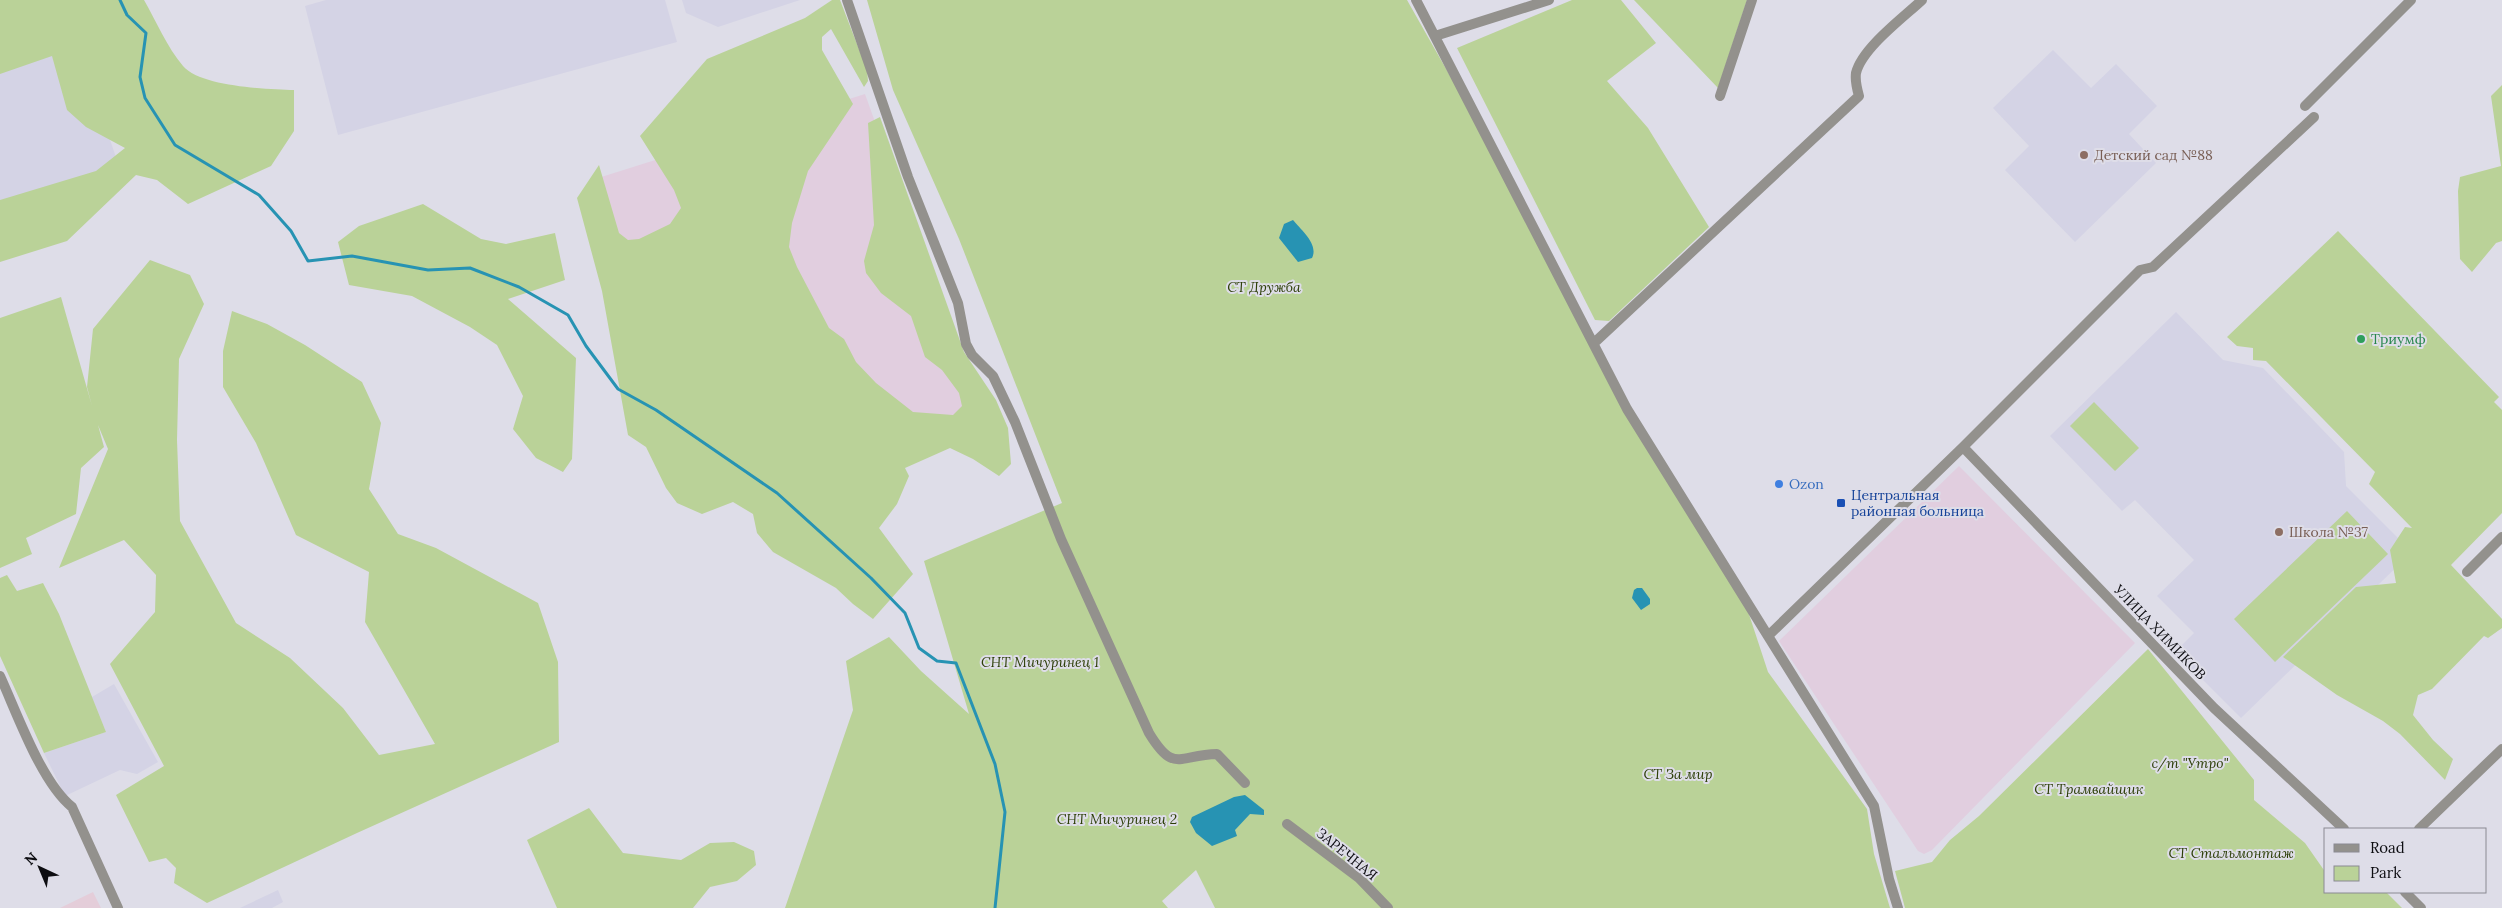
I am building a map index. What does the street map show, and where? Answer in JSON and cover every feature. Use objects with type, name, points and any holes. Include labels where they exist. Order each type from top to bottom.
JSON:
[{"type":"street","points":[[847,0],[908,177],[958,303],[966,344],[972,355],[993,376],[1015,422],[1061,539],[1149,733],[1166,757],[1177,761],[1202,754],[1217,754],[1245,783]]},
{"type":"street","points":[[1416,0],[1448,66],[1507,173],[1627,409],[1874,806],[1889,879],[1898,908]]},
{"type":"street","points":[[1435,36],[1549,0]]},
{"type":"street","points":[[1720,96],[1752,0]]},
{"type":"street","points":[[1594,344],[1859,96],[1856,73],[1861,62],[1869,51],[1922,0]]},
{"type":"street","points":[[2305,106],[2411,0]]},
{"type":"street","points":[[1768,636],[1963,447],[2140,270],[2152,267],[2314,117]]},
{"type":"street","name":"УЛИЦА ХИМИКОВ","points":[[1963,447],[2214,708],[2343,828]]},
{"type":"street","points":[[2467,572],[2502,537]]},
{"type":"street","points":[[0,676],[50,781],[63,800],[72,807],[118,908]]},
{"type":"street","points":[[2419,828],[2502,749]]},
{"type":"street","name":"ЗАРЕЧНАЯ","points":[[1287,824],[1359,878],[1388,908]]},
{"type":"street","points":[[2406,893],[2421,908]]},
{"type":"shaded area","points":[[326,0],[665,0],[677,42],[338,135],[305,6]]},
{"type":"shaded area","points":[[682,0],[800,0],[718,27],[686,13]]},
{"type":"shaded area","points":[[74,34],[121,172],[0,209],[0,57]]},
{"type":"shaded area","name":"Детский сад №88","points":[[2053,50],[2091,88],[2116,64],[2157,106],[2129,134],[2156,163],[2075,242],[2005,170],[2029,146],[1993,108]]},
{"type":"shaded area","points":[[865,94],[983,424],[653,391],[595,179]]},
{"type":"shaded area","name":"Школа №37","points":[[2176,312],[2223,360],[2263,368],[2344,452],[2346,486],[2412,552],[2241,718],[2175,652],[2194,633],[2157,596],[2194,560],[2135,500],[2122,511],[2050,436]]},
{"type":"shaded area","points":[[1959,466],[2135,643],[1932,850],[1924,854],[1918,851],[1779,641]]},
{"type":"shaded area","points":[[114,684],[158,762],[137,774],[120,770],[65,796],[44,753],[106,732],[92,697]]},
{"type":"shaded area","points":[[278,890],[283,902],[272,908],[240,908]]},
{"type":"shaded area","points":[[93,892],[101,908],[60,908]]},
{"type":"green space","points":[[0,0],[144,0],[172,51],[183,66],[192,73],[219,83],[235,86],[294,90],[294,131],[271,166],[188,204],[157,180],[136,175],[67,241],[0,262],[0,200],[96,171],[125,148],[86,127],[67,110],[52,56],[0,74]]},
{"type":"green space","points":[[832,0],[840,0],[867,70],[868,81],[864,87],[831,29],[822,37],[822,50],[853,104],[808,171],[792,223],[789,247],[797,267],[829,328],[844,339],[856,362],[876,383],[913,412],[953,415],[962,406],[959,393],[942,370],[925,357],[911,316],[881,293],[866,273],[864,261],[874,225],[868,123],[880,117],[964,352],[996,400],[1008,428],[1011,464],[999,476],[973,459],[950,448],[905,468],[909,476],[897,504],[879,528],[913,574],[873,619],[836,588],[773,552],[757,533],[753,514],[733,502],[702,514],[677,503],[666,488],[646,447],[628,435],[602,291],[577,198],[599,165],[619,233],[628,240],[639,239],[670,224],[681,208],[674,190],[640,136],[707,59],[805,18]]},
{"type":"green space","points":[[867,0],[1407,0],[1518,196],[1623,403],[1742,593],[1768,672],[1867,809],[1874,854],[1890,908],[1215,908],[1196,870],[1162,901],[1168,908],[785,908],[853,710],[846,661],[889,637],[921,671],[969,714],[924,561],[1062,503],[959,239],[893,90]]},
{"type":"green space","points":[[1572,0],[1621,0],[1656,43],[1607,81],[1648,128],[1709,227],[1609,321],[1595,320],[1457,48]]},
{"type":"green space","points":[[1634,0],[1747,0],[1718,88]]},
{"type":"green space","points":[[2502,85],[2502,241],[2496,243],[2472,272],[2460,259],[2458,191],[2460,177],[2501,166],[2491,96]]},
{"type":"green space","points":[[423,204],[481,239],[506,244],[555,233],[565,280],[508,299],[576,358],[572,459],[563,472],[536,458],[513,429],[523,396],[497,345],[470,327],[412,296],[349,285],[338,242],[359,226]]},
{"type":"green space","points":[[2338,231],[2499,397],[2494,402],[2502,410],[2502,513],[2451,565],[2502,619],[2502,628],[2488,638],[2484,636],[2432,689],[2418,695],[2413,715],[2433,740],[2453,759],[2445,780],[2400,734],[2383,721],[2337,695],[2283,657],[2356,587],[2396,583],[2390,550],[2405,527],[2412,528],[2369,484],[2375,472],[2266,361],[2253,360],[2253,348],[2237,346],[2227,337]]},
{"type":"green space","points":[[150,260],[190,275],[204,304],[179,359],[177,440],[180,521],[236,623],[290,658],[343,708],[379,755],[435,744],[365,622],[369,572],[296,535],[256,443],[223,387],[223,351],[232,311],[267,324],[305,345],[362,382],[381,423],[369,489],[398,534],[436,548],[538,603],[558,662],[559,742],[207,903],[174,883],[176,868],[166,858],[149,862],[116,795],[164,766],[110,664],[155,612],[156,575],[124,540],[59,568],[108,449],[98,425],[104,447],[81,468],[76,514],[26,538],[32,554],[0,568],[0,318],[61,297],[92,406],[87,387],[93,329]]},
{"type":"green space","points":[[2094,402],[2139,448],[2115,471],[2070,426]]},
{"type":"green space","points":[[2347,511],[2388,554],[2275,662],[2234,619]]},
{"type":"green space","points":[[7,575],[17,591],[43,583],[59,614],[106,732],[44,753],[0,656],[0,578]]},
{"type":"green space","points":[[2148,649],[2254,780],[2254,800],[2305,843],[2324,870],[2324,893],[2387,893],[2402,908],[1905,908],[1895,871],[1932,862],[1950,840],[1979,816]]},
{"type":"green space","points":[[589,808],[623,853],[681,860],[710,843],[734,842],[754,851],[756,865],[737,881],[710,887],[693,908],[557,908],[527,840]]},
{"type":"water","points":[[1293,220],[1311,242],[1314,253],[1312,258],[1298,262],[1279,238],[1284,224]]},
{"type":"water","points":[[1642,588],[1650,599],[1650,604],[1641,610],[1632,598],[1634,590]]},
{"type":"water","points":[[1245,795],[1264,810],[1264,815],[1250,814],[1235,830],[1237,836],[1212,846],[1196,833],[1190,822],[1192,817],[1234,797]]},
{"type":"waterway","points":[[120,0],[127,15],[146,33],[140,77],[145,98],[175,145],[259,195],[291,231],[308,261],[352,256],[428,270],[470,268],[519,287],[568,315],[586,346],[618,389],[656,410],[777,493],[871,578],[905,613],[919,648],[937,661],[956,663],[995,764],[1005,812],[995,908]]},
{"type":"place","name":"Детский сад №88","points":[[2084,155]]},
{"type":"place","name":"Триумф","points":[[2361,339]]},
{"type":"place","name":"Ozon","points":[[1779,484]]},
{"type":"place","name":"Центральная районная больница","points":[[1841,503]]},
{"type":"place","name":"Школа №37","points":[[2279,532]]},
{"type":"park label","name":"СТ Дружба","points":[[1264,287]]},
{"type":"park label","name":"СНТ Мичуринец 1","points":[[1040,662]]},
{"type":"park label","name":"с/т \"Утро\"","points":[[2190,763]]},
{"type":"park label","name":"СТ За мир","points":[[1678,774]]},
{"type":"park label","name":"СТ Трамвайщик","points":[[2089,789]]},
{"type":"park label","name":"СНТ Мичуринец 2","points":[[1117,819]]},
{"type":"park label","name":"СТ Стальмонтаж","points":[[2231,853]]}]
